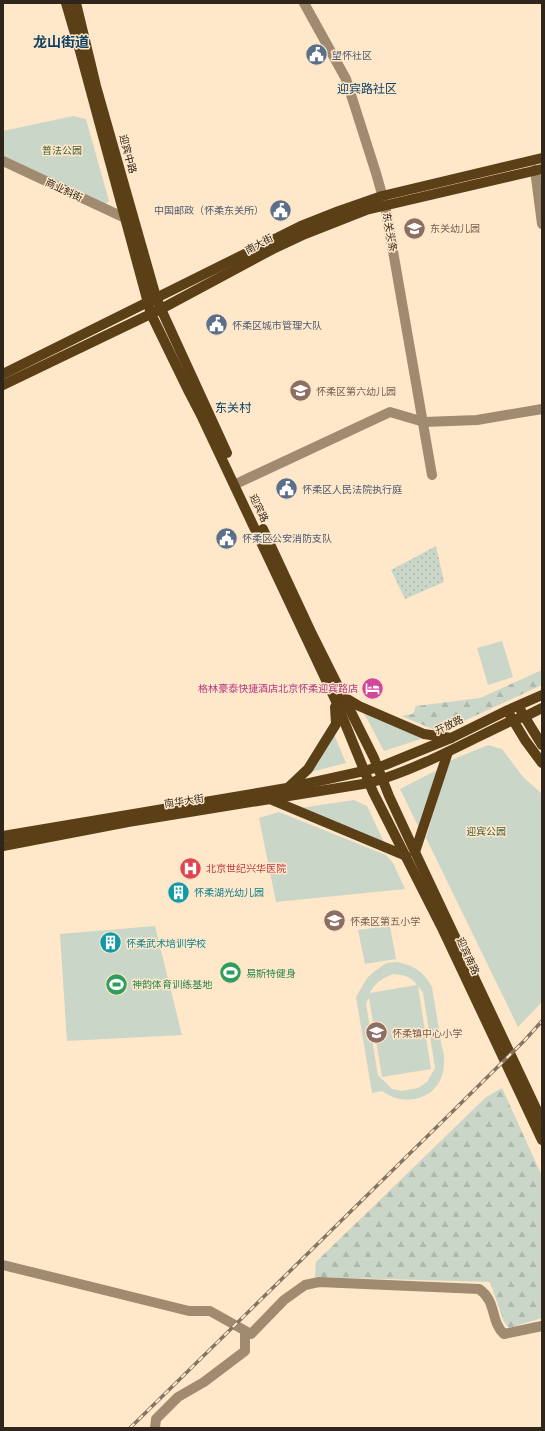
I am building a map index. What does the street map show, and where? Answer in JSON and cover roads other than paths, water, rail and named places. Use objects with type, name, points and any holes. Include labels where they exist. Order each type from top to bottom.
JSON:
[{"type":"main road","name":"迎宾中路","points":[[66,3],[125,218],[156,312]]},
{"type":"main road","name":"迎宾中路","points":[[76,3],[96,86],[152,299]]},
{"type":"main road","name":"南大街","points":[[3,385],[156,312],[305,234],[366,210],[384,201],[542,158]]},
{"type":"main road","name":"南大街","points":[[3,374],[301,226],[339,211],[538,169]]},
{"type":"main road","name":"迎宾路","points":[[156,312],[240,482],[339,698],[364,771]]},
{"type":"main road","name":"迎宾路","points":[[156,312],[212,437],[339,698],[377,767]]},
{"type":"main road","name":"开放路","points":[[364,771],[451,738],[518,705],[542,695]]},
{"type":"main road","points":[[287,788],[308,769],[336,724],[339,698],[424,734],[451,738]]},
{"type":"main road","points":[[518,705],[542,745]]},
{"type":"main road","points":[[364,771],[369,783],[391,777],[542,708]]},
{"type":"main road","points":[[508,710],[542,763]]},
{"type":"main road","points":[[272,800],[410,854],[448,752]]},
{"type":"main road","name":"迎宾南路","points":[[377,767],[410,854],[443,930],[542,1140]]},
{"type":"main road","name":"南华大街","points":[[3,836],[287,788],[364,771]]},
{"type":"main road","name":"迎宾南路","points":[[369,783],[410,854],[542,1121]]},
{"type":"main road","name":"南华大街","points":[[3,846],[128,822],[272,800],[369,783]]},
{"type":"street","name":"东关头条","points":[[304,3],[346,79],[384,201],[424,422],[432,475]]},
{"type":"street","name":"商业斜街","points":[[3,161],[125,218]]},
{"type":"street","points":[[538,169],[542,224]]},
{"type":"street","points":[[240,482],[390,412],[424,422],[476,420],[542,409]]},
{"type":"street","points":[[3,1265],[189,1311],[210,1311],[251,1334],[284,1300],[305,1285],[319,1282],[480,1289],[487,1294],[493,1308],[498,1328],[504,1334],[542,1326]]},
{"type":"street","points":[[155,1428],[156,1419],[178,1397],[204,1382],[245,1351],[245,1332]]},
{"type":"railway","points":[[130,1428],[524,1041],[542,1021]]},
{"type":"place","name":"望怀社区","points":[[316,55]]},
{"type":"place","name":"中国邮政（怀柔东关所）","points":[[280,210]]},
{"type":"place","name":"东关幼儿园","points":[[414,228]]},
{"type":"place","name":"怀柔区城市管理大队","points":[[216,325]]},
{"type":"place","name":"怀柔区第六幼儿园","points":[[301,391]]},
{"type":"place","name":"怀柔区人民法院执行庭","points":[[286,489]]},
{"type":"place","name":"怀柔区公安消防支队","points":[[226,538]]},
{"type":"place","name":"格林豪泰快捷酒店北京怀柔迎宾路店","points":[[373,688]]},
{"type":"place","name":"北京世纪兴华医院","points":[[190,868]]},
{"type":"place","name":"怀柔湖光幼儿园","points":[[179,892]]},
{"type":"place","name":"怀柔区第五小学","points":[[334,921]]},
{"type":"place","name":"怀柔武术培训学校","points":[[110,943]]},
{"type":"place","name":"易斯特健身","points":[[230,973]]},
{"type":"place","name":"神韵体育训练基地","points":[[116,984]]},
{"type":"place","name":"怀柔镇中心小学","points":[[376,1033]]},
{"type":"district","name":"龙山街道","points":[[61,42]]},
{"type":"district","name":"迎宾路社区","points":[[367,89]]},
{"type":"district","name":"东关村","points":[[233,408]]},
{"type":"park label","name":"普法公园","points":[[62,150]]},
{"type":"park label","name":"迎宾公园","points":[[486,831]]}]
